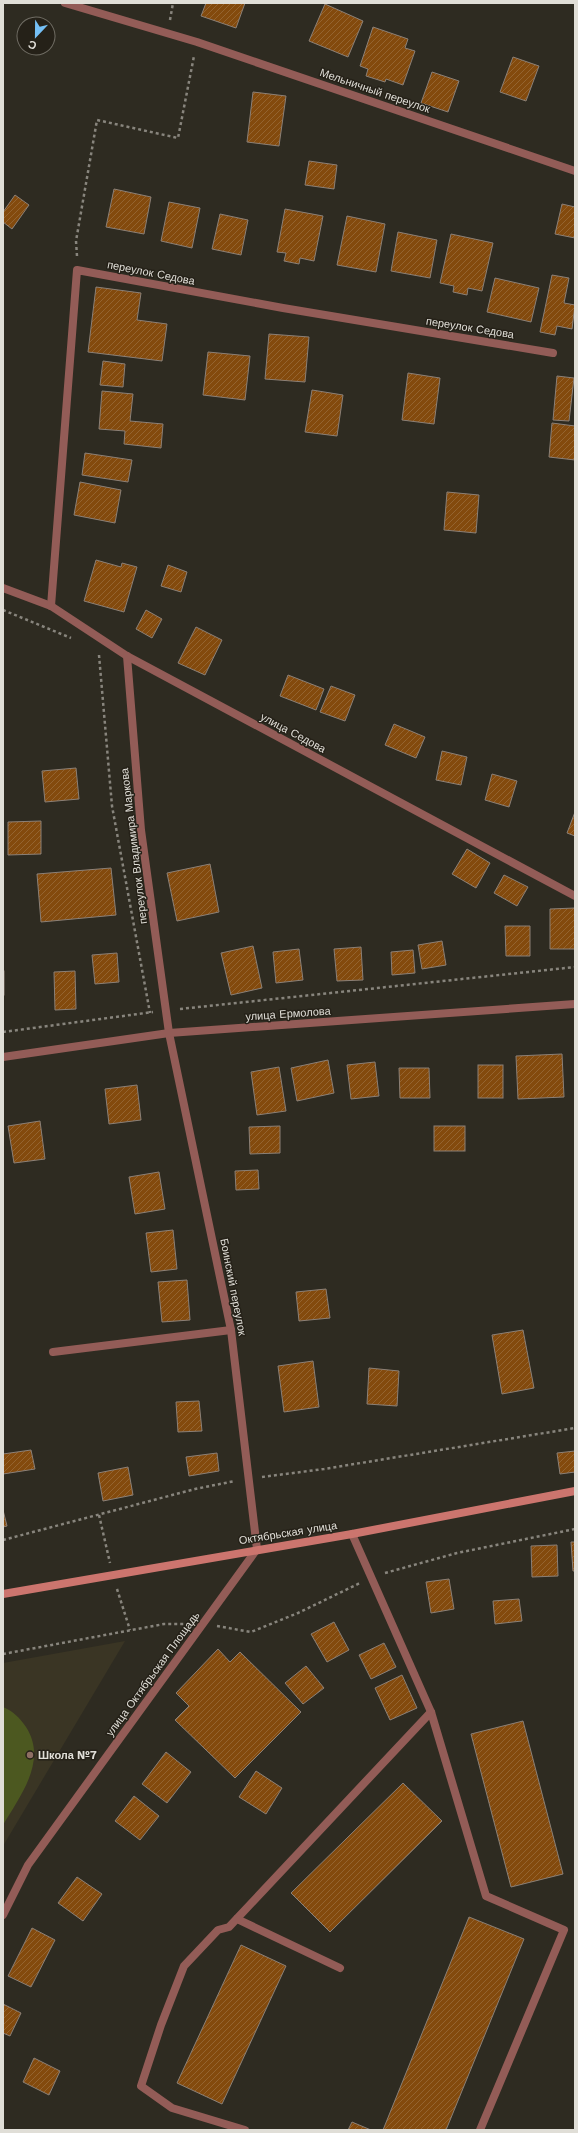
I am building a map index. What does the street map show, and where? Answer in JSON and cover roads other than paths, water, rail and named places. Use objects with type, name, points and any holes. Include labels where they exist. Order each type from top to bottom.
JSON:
[{"type":"main road","name":"Октябрьская улица","points":[[3,1594],[257,1549],[352,1534],[575,1491]]},
{"type":"street","name":"Мельничный переулок","points":[[65,3],[167,32],[575,171]]},
{"type":"street","name":"переулок Седова","points":[[51,606],[77,270],[283,308],[553,353]]},
{"type":"street","name":"улица Седова","points":[[3,588],[51,606],[127,656],[575,896]]},
{"type":"street","name":"переулок Владимира Маркова","points":[[127,656],[141,830],[169,1033]]},
{"type":"street","name":"улица Ермолова","points":[[3,1057],[169,1033],[575,1004]]},
{"type":"street","name":"Боинский переулок","points":[[169,1033],[231,1330],[257,1549]]},
{"type":"street","points":[[53,1352],[231,1330]]},
{"type":"street","points":[[352,1534],[431,1712],[486,1896],[564,1930],[480,2130]]},
{"type":"street","name":"улица Октябрьская Площадь","points":[[3,1915],[28,1864],[257,1549]]},
{"type":"street","points":[[246,2130],[172,2108],[141,2086],[161,2025],[184,1966],[218,1930],[229,1927],[237,1919],[431,1712]]},
{"type":"street","points":[[237,1919],[340,1968]]},
{"type":"place","name":"Школа №7","points":[[30,1755]]}]
